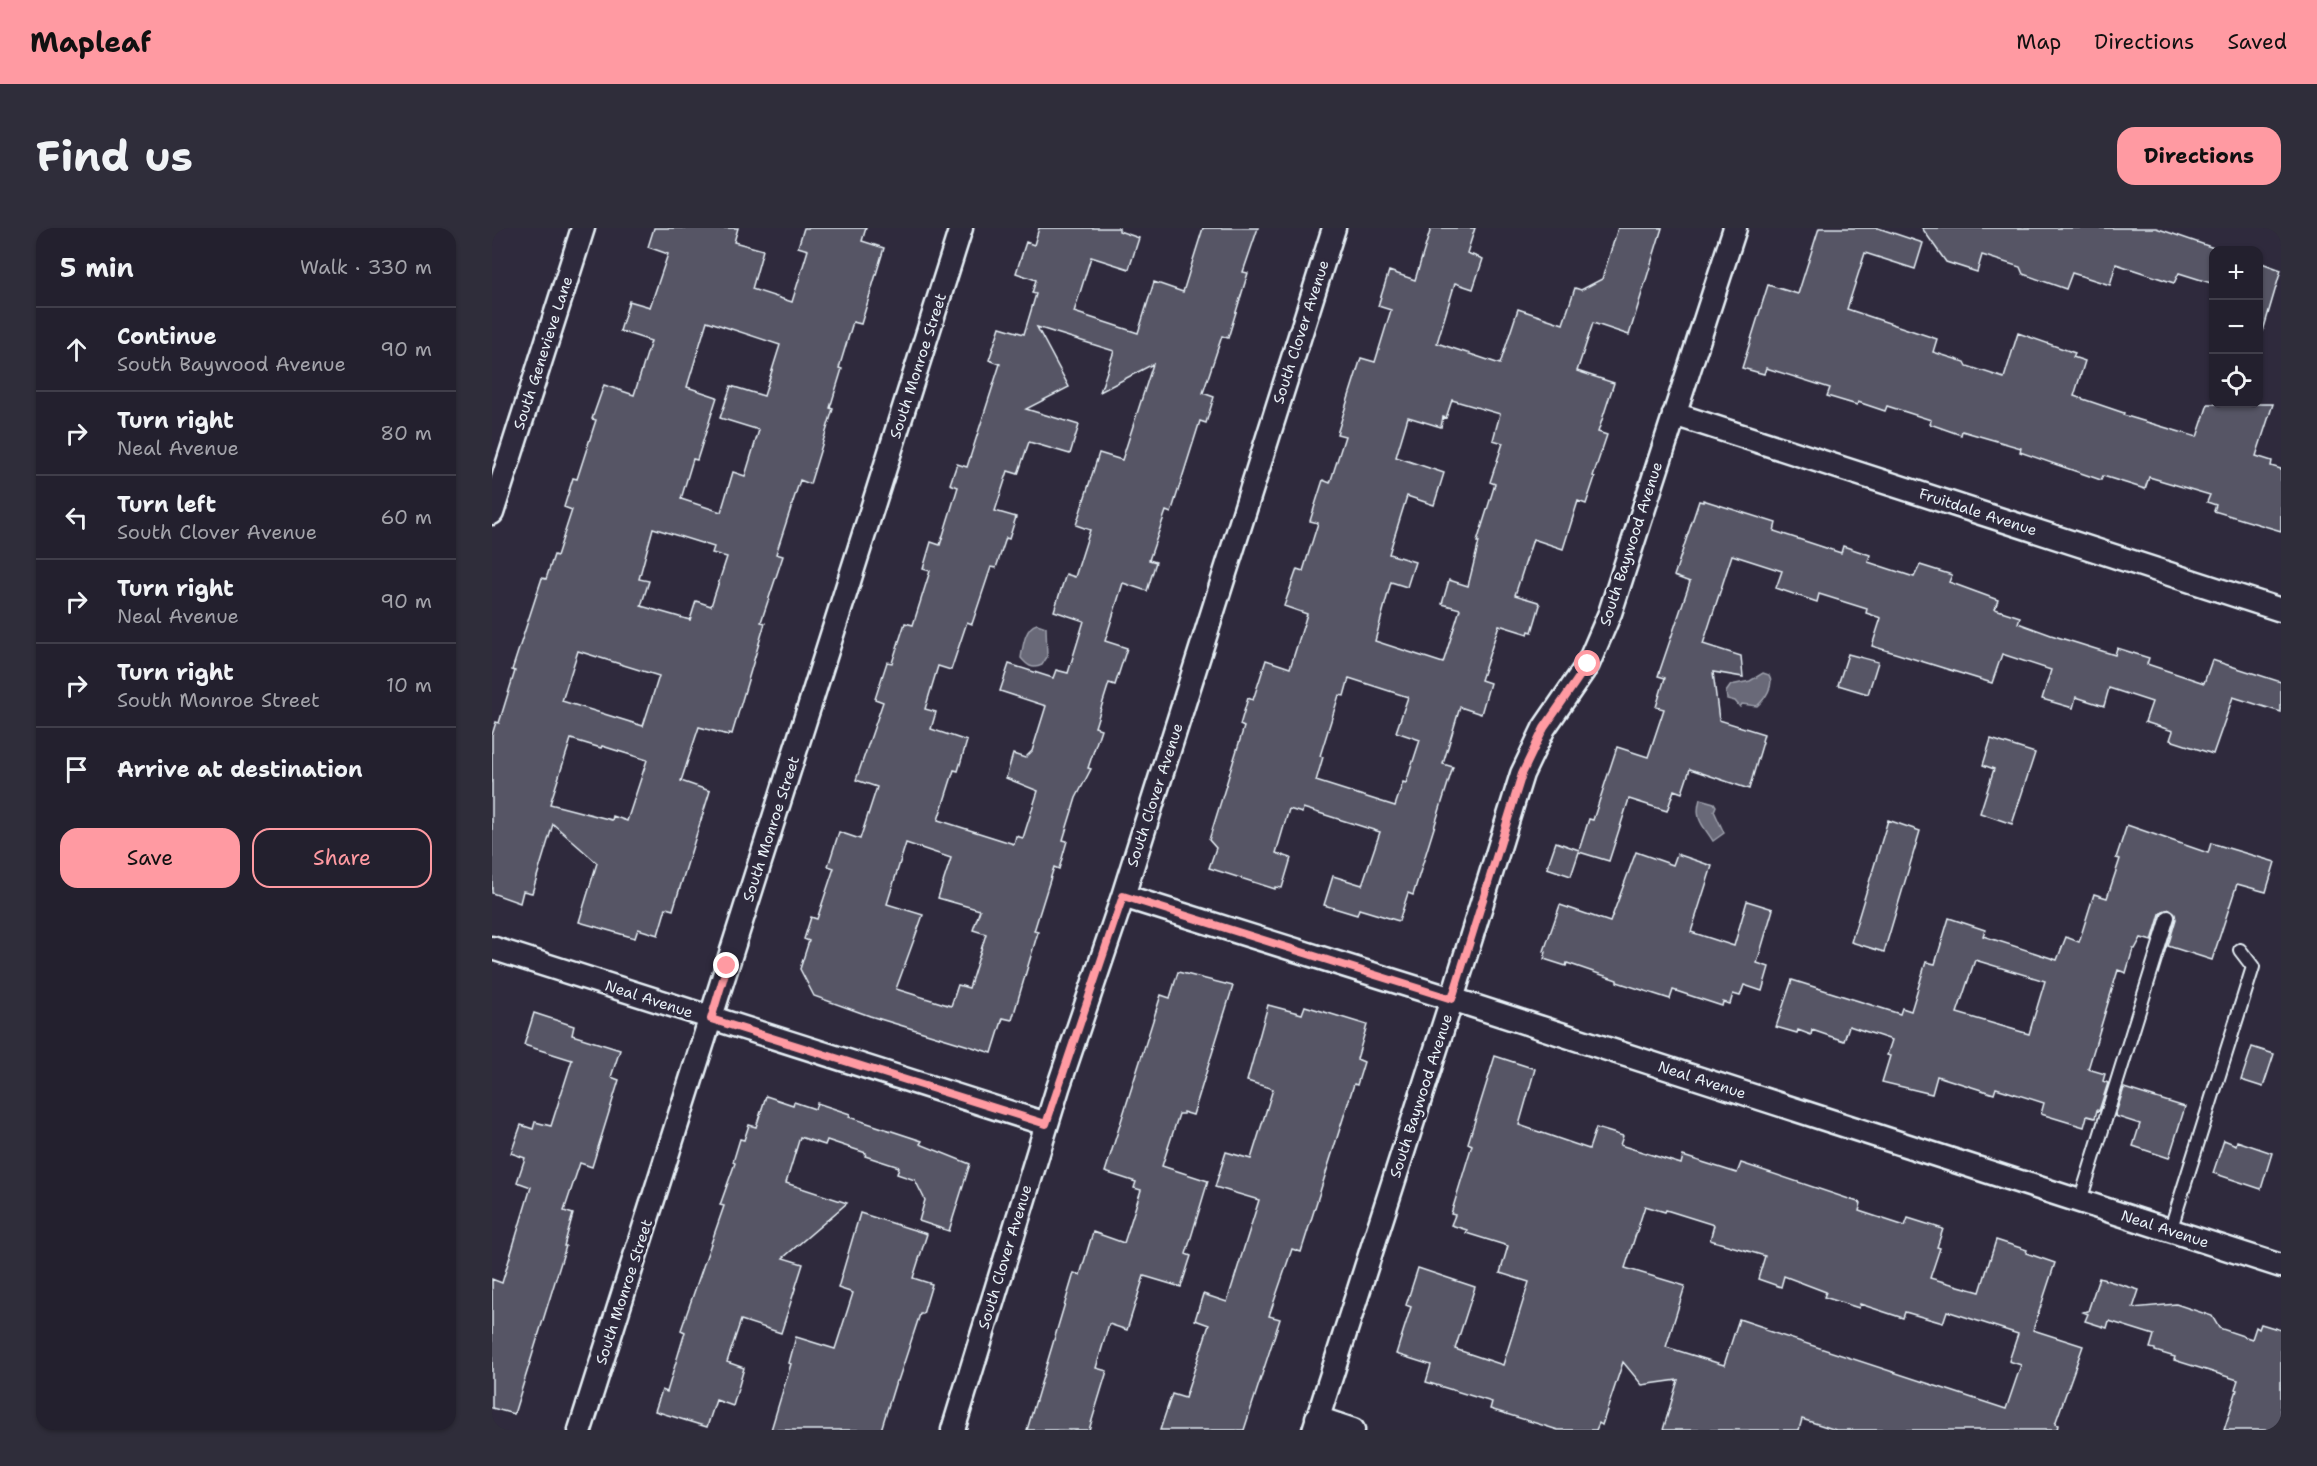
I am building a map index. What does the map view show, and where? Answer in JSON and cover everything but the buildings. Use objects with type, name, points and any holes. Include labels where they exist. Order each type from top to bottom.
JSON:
[{"type":"street","name":"South Genevieve Lane","points":[[492,513],[583,228]]},
{"type":"street","name":"South Monroe Street","points":[[580,1430],[961,228]]},
{"type":"street","name":"South Clover Avenue","points":[[952,1430],[1046,1124],[1123,896],[1334,228]]},
{"type":"street","name":"South Baywood Avenue","points":[[1316,1424],[1522,774],[1544,728],[1588,664],[1610,613],[1735,228]]},
{"type":"street","name":"Fruitdale Avenue","points":[[1674,414],[2281,610]]},
{"type":"street","name":"Neal Avenue","points":[[1123,896],[1452,999],[2281,1266]]},
{"type":"street","name":"Neal Avenue","points":[[492,948],[1046,1124]]},
{"type":"street","points":[[1316,1424],[1353,1430]]},
{"type":"lane","points":[[2080,1201],[2168,917]]},
{"type":"lane","points":[[2170,1231],[2253,967],[2240,950]]},
{"type":"water","points":[[1037,624],[1046,627],[1047,657],[1042,665],[1033,667],[1021,658],[1027,633]]},
{"type":"water","points":[[1763,673],[1769,675],[1771,683],[1766,696],[1757,706],[1742,704],[1740,707],[1735,701],[1727,699],[1726,692],[1731,685],[1750,681]]},
{"type":"water","points":[[1700,799],[1714,803],[1716,806],[1714,811],[1724,833],[1713,841],[1699,817]]},
{"type":"route","points":[[727,966],[711,1019],[1046,1124],[1123,896],[1452,999],[1522,774],[1544,728],[1588,664]]}]
